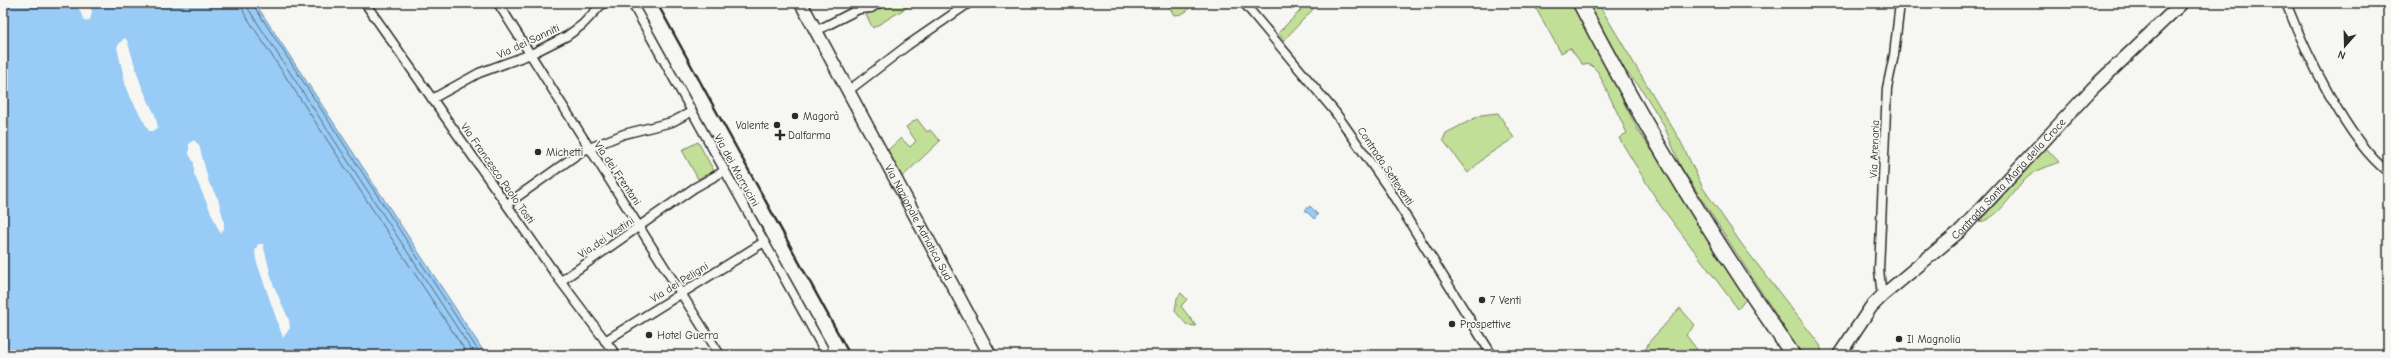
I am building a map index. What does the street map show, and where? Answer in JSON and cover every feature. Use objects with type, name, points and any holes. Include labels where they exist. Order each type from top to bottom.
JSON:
[{"type":"highway","points":[[1580,3],[1625,87],[1670,164],[1743,281],[1794,355]]},
{"type":"main road","name":"Via Nazionale Adriatica Sud","points":[[801,3],[990,355]]},
{"type":"main road","name":"Contrada Santa Maria della Croce","points":[[1839,355],[1871,307],[1882,296],[1960,231],[2092,89],[2182,3]]},
{"type":"street","name":"Via Francesco Paolo Tosti","points":[[365,3],[561,281],[616,355]]},
{"type":"street","name":"Via dei Frentani","points":[[498,3],[531,54],[589,150],[640,227],[720,355]]},
{"type":"street","name":"Via dei Sanniti","points":[[432,99],[479,73],[531,54],[582,25],[603,3]]},
{"type":"street","name":"Via dei Marrucini","points":[[632,3],[823,352]]},
{"type":"street","points":[[816,31],[859,9],[871,8],[879,3]]},
{"type":"street","points":[[848,91],[908,45],[969,3]]},
{"type":"street","name":"Contrada Setteventi","points":[[1244,3],[1335,112],[1389,189],[1492,355]]},
{"type":"street","name":"Via Arenaria","points":[[1882,296],[1879,270],[1888,88],[1894,55],[1900,3]]},
{"type":"street","points":[[2286,3],[2301,42],[2325,86],[2352,130],[2379,165],[2388,172]]},
{"type":"street","points":[[507,204],[582,151],[589,150],[624,134],[672,122],[691,112]]},
{"type":"street","name":"Via dei Vestini","points":[[561,281],[694,188],[724,171]]},
{"type":"street","name":"Via dei Peligni","points":[[605,341],[764,242]]},
{"type":"green space","points":[[886,3],[914,3],[873,28],[866,15]]},
{"type":"green space","points":[[1167,3],[1192,3],[1185,12],[1174,15]]},
{"type":"green space","points":[[1294,3],[1319,3],[1284,40],[1278,33],[1301,10]]},
{"type":"green space","points":[[1533,3],[1575,3],[1617,81],[1622,99],[1638,130],[1652,151],[1663,161],[1747,298],[1738,309],[1660,205],[1619,138],[1627,133],[1598,72],[1591,65],[1582,64],[1570,48],[1561,53]]},
{"type":"green space","points":[[1588,3],[1598,3],[1681,142],[1703,188],[1743,246],[1820,345],[1823,355],[1802,355],[1681,167],[1665,128],[1640,87],[1623,68]]},
{"type":"green space","points":[[1498,113],[1514,138],[1486,156],[1468,173],[1443,140],[1446,133],[1481,115]]},
{"type":"green space","points":[[917,119],[927,132],[930,130],[940,141],[902,177],[888,150],[901,138],[910,147],[916,141],[906,127]]},
{"type":"green space","points":[[698,142],[714,171],[698,179],[682,150]]},
{"type":"green space","points":[[2046,148],[2059,162],[2039,170],[2028,177],[2000,210],[1986,220],[1979,222]]},
{"type":"green space","points":[[1181,293],[1187,299],[1181,306],[1196,326],[1187,325],[1175,311],[1177,298]]},
{"type":"green space","points":[[1680,308],[1695,325],[1686,335],[1701,355],[1643,355],[1649,342]]},
{"type":"water","points":[[3,3],[255,3],[486,355],[3,355]]},
{"type":"water","points":[[1310,206],[1318,215],[1314,219],[1305,210]]},
{"type":"pier","points":[[76,3],[90,3],[92,12],[90,20],[85,22]]},
{"type":"pier","points":[[124,38],[127,40],[141,85],[155,115],[158,127],[153,131],[149,131],[127,91],[117,47]]},
{"type":"pier","points":[[194,140],[199,145],[209,183],[218,199],[224,221],[224,229],[220,233],[194,174],[194,163],[189,154],[189,144]]},
{"type":"pier","points":[[258,244],[263,244],[273,284],[289,320],[290,328],[283,338],[256,260],[255,251]]},
{"type":"railway","points":[[657,3],[850,355]]},
{"type":"place","name":"Magorà","points":[[795,116]]},
{"type":"place","name":"Valente","points":[[777,125]]},
{"type":"place","name":"Dalfarma","points":[[780,135]]},
{"type":"place","name":"Michetti","points":[[538,152]]},
{"type":"place","name":"7 Venti","points":[[1482,300]]},
{"type":"place","name":"Prospettive","points":[[1452,324]]},
{"type":"place","name":"Hotel Guerra","points":[[649,335]]},
{"type":"place","name":"Il Magnolia","points":[[1899,339]]}]
